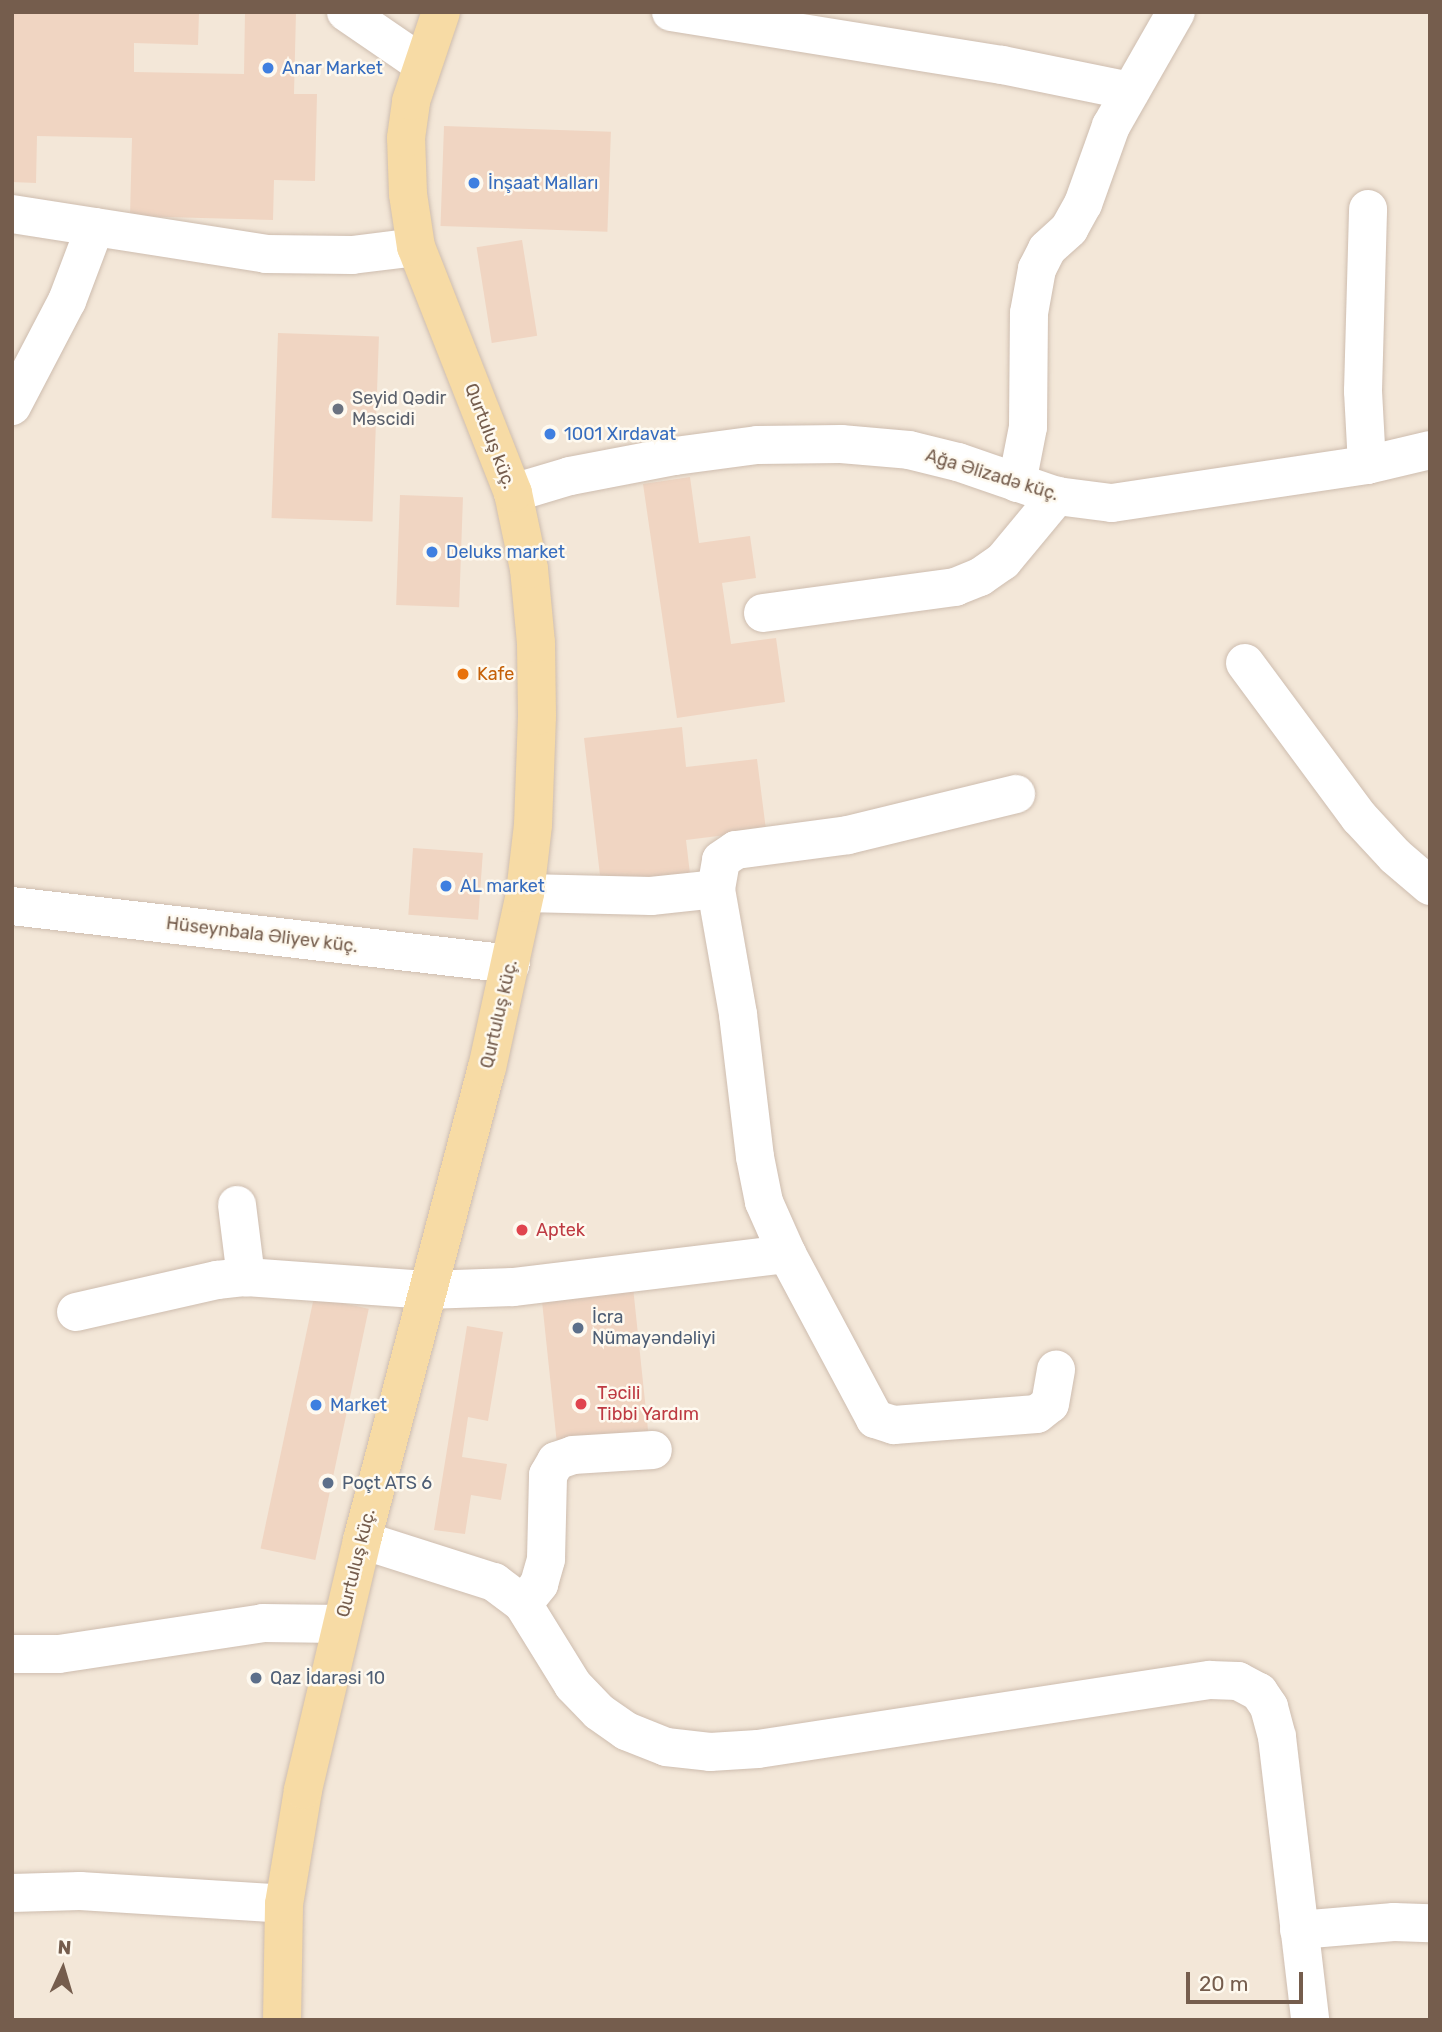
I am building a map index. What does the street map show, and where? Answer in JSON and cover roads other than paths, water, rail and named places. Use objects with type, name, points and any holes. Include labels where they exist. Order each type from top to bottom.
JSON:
[{"type":"main road","name":"Qurtuluş küç.","points":[[282,2020],[284,1904],[303,1790],[362,1540],[426,1290],[458,1184],[512,964],[525,893],[537,759],[536,643],[529,569],[513,494],[416,247],[408,194],[407,138],[411,101],[441,12]]},
{"type":"street","points":[[346,12],[422,64]]},
{"type":"street","points":[[671,12],[1002,65],[1129,91]]},
{"type":"street","points":[[1017,483],[1028,427],[1029,313],[1037,269],[1047,249],[1069,229],[1083,204],[1111,126],[1176,12]]},
{"type":"street","points":[[1367,465],[1363,391],[1368,209]]},
{"type":"street","points":[[12,214],[266,254],[352,255],[416,247]]},
{"type":"street","points":[[12,406],[67,301],[96,227]]},
{"type":"street","name":"Ağa Əlizadə küç.","points":[[513,494],[632,462],[757,445],[841,444],[909,450],[958,462],[1057,496],[1112,503],[1367,465],[1430,450]]},
{"type":"street","points":[[763,613],[955,587],[980,577],[1003,561],[1057,496]]},
{"type":"street","points":[[1245,663],[1359,817],[1395,856],[1430,886]]},
{"type":"street","points":[[1016,794],[848,835],[736,850],[721,860],[716,889],[738,1014],[755,1157],[764,1202],[787,1254],[875,1419],[894,1425],[1037,1413],[1050,1404],[1056,1370]]},
{"type":"street","points":[[525,893],[651,895],[716,889]]},
{"type":"street","name":"Hüseynbala Əliyev küç.","points":[[12,906],[512,964]]},
{"type":"street","points":[[237,1205],[246,1277]]},
{"type":"street","points":[[76,1312],[217,1280],[246,1277],[426,1290],[588,1280],[787,1254]]},
{"type":"street","points":[[523,1604],[539,1584],[546,1559],[548,1475],[556,1461],[573,1455],[653,1450]]},
{"type":"street","points":[[362,1540],[494,1582],[523,1604],[573,1685],[599,1712],[626,1731],[666,1747],[710,1752],[772,1747],[1210,1680],[1238,1681],[1259,1692],[1269,1707],[1277,1737],[1310,2020]]},
{"type":"street","points":[[12,1654],[59,1654],[263,1623],[341,1624]]},
{"type":"street","points":[[12,1893],[80,1891],[284,1904]]},
{"type":"street","points":[[1299,1930],[1394,1922],[1430,1923]]},
{"type":"place","name":"Anar Market","points":[[268,68]]},
{"type":"place","name":"İnşaat Malları","points":[[474,183]]},
{"type":"place","name":"Seyid Qədir Məscidi","points":[[338,409]]},
{"type":"place","name":"1001 Xırdavat","points":[[550,434]]},
{"type":"place","name":"Deluks market","points":[[432,552]]},
{"type":"place","name":"Kafe","points":[[463,674]]},
{"type":"place","name":"AL market","points":[[446,886]]},
{"type":"place","name":"Aptek","points":[[522,1230]]},
{"type":"place","name":"İcra Nümayəndəliyi","points":[[578,1328]]},
{"type":"place","name":"Təcili Tibbi Yardım","points":[[581,1404]]},
{"type":"place","name":"Market","points":[[316,1405]]},
{"type":"place","name":"Poçt ATS 6","points":[[328,1483]]},
{"type":"place","name":"Qaz İdarəsi 10","points":[[256,1678]]}]
